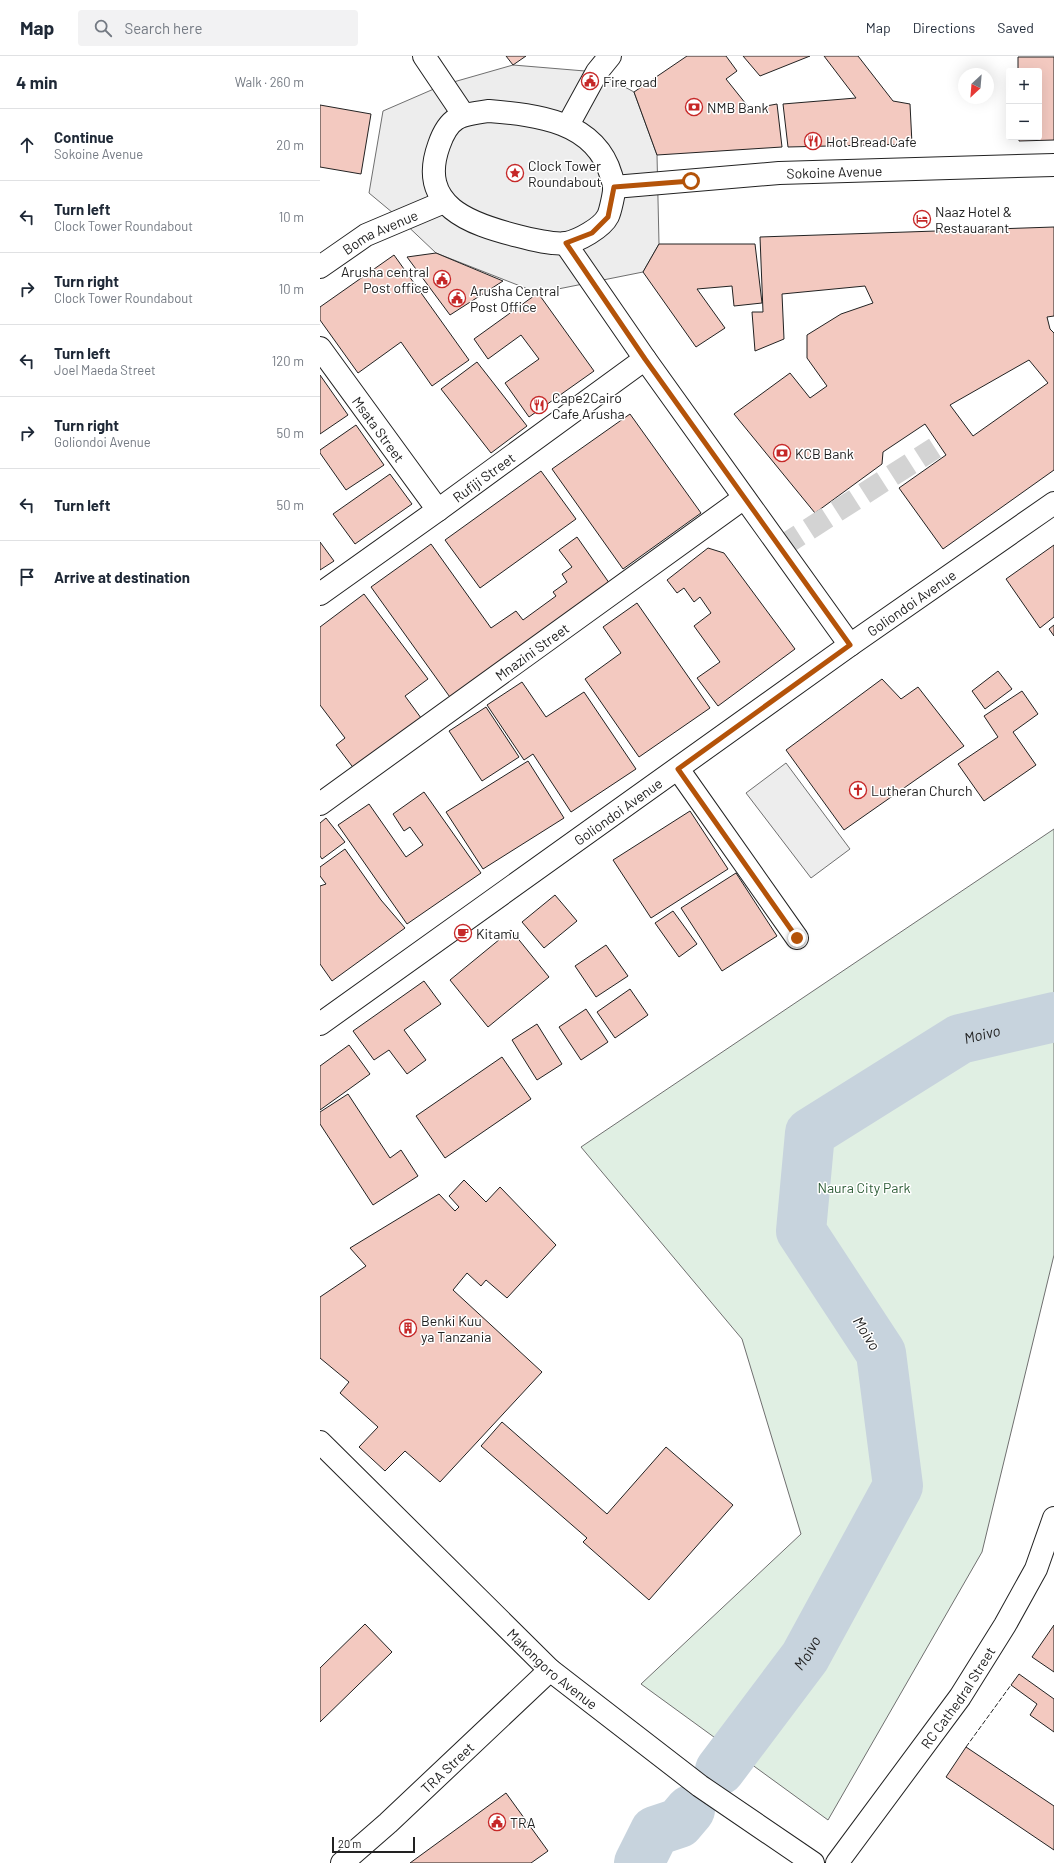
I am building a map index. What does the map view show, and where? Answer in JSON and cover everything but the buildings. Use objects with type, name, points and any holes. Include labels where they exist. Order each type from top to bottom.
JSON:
[{"type":"street","points":[[424,56],[462,114]]},
{"type":"street","points":[[568,126],[597,72],[610,56]]},
{"type":"street","points":[[489,111],[526,114],[568,126],[591,141],[607,161],[614,187],[608,217],[592,233],[566,243],[529,239],[496,231],[465,219],[444,202],[433,183],[434,158],[444,130],[462,114],[489,111]]},
{"type":"street","name":"Sokoine Avenue","points":[[614,187],[779,173],[1054,165]]},
{"type":"street","name":"Boma Avenue","points":[[320,267],[366,235],[444,202]]},
{"type":"street","points":[[566,243],[645,359],[850,645]]},
{"type":"street","name":"Msata Street","points":[[320,348],[438,510]]},
{"type":"street","name":"Rufiji Street","points":[[320,594],[645,359]]},
{"type":"street","name":"Mnazini Street","points":[[320,804],[744,498]]},
{"type":"street","name":"Goliondoi Avenue","points":[[320,1024],[850,645],[1054,503]]},
{"type":"street","points":[[678,769],[797,938]]},
{"type":"street","name":"Makongoro Avenue","points":[[320,1442],[550,1670],[700,1786],[813,1863]]},
{"type":"street","name":"RC Cathedral Street","points":[[837,1863],[960,1697],[1005,1625],[1036,1569],[1054,1518]]},
{"type":"street","name":"TRA Street","points":[[342,1863],[388,1823],[550,1670]]},
{"type":"green space","name":"Naura City Park","points":[[1054,829],[1054,1255],[982,1552],[828,1820],[641,1684],[801,1534],[742,1339],[581,1147]]},
{"type":"shaded area","name":"Clock Tower Roundabout","points":[[513,65],[597,72],[634,92],[657,155],[659,244],[643,272],[538,293],[436,253],[399,218],[369,193],[383,111],[443,85]]},
{"type":"shaded area","points":[[786,763],[850,849],[811,878],[746,793]]},
{"type":"waterway","name":"Moivo","points":[[720,1770],[805,1657],[898,1486],[881,1353],[801,1231],[810,1133],[960,1039],[1054,1017]]},
{"type":"waterway","name":"Moivo","points":[[639,1863],[655,1831],[679,1823],[690,1810]]},
{"type":"tunnel","points":[[781,547],[935,448]]},
{"type":"fence","points":[[966,1747],[1011,1685]]},
{"type":"place","name":"Fire road","points":[[590,81]]},
{"type":"place","name":"NMB Bank","points":[[694,107]]},
{"type":"place","name":"Hot Bread Cafe","points":[[813,141]]},
{"type":"place","name":"Clock Tower Roundabout","points":[[515,173]]},
{"type":"place","name":"Naaz Hotel & Restauarant","points":[[922,219]]},
{"type":"place","name":"Arusha central Post office","points":[[442,279]]},
{"type":"place","name":"Arusha Central Post Office","points":[[457,298]]},
{"type":"place","name":"Cape2Cairo Cafe Arusha","points":[[539,405]]},
{"type":"place","name":"KCB Bank","points":[[782,453]]},
{"type":"place","name":"Lutheran Church","points":[[858,790]]},
{"type":"place","name":"Kitamu","points":[[463,933]]},
{"type":"place","name":"Benki Kuu ya Tanzania","points":[[408,1328]]},
{"type":"place","name":"TRA","points":[[497,1822]]},
{"type":"route","points":[[691,181],[614,187],[608,217],[592,233],[566,243],[645,359],[850,645],[678,769],[797,938]]}]
